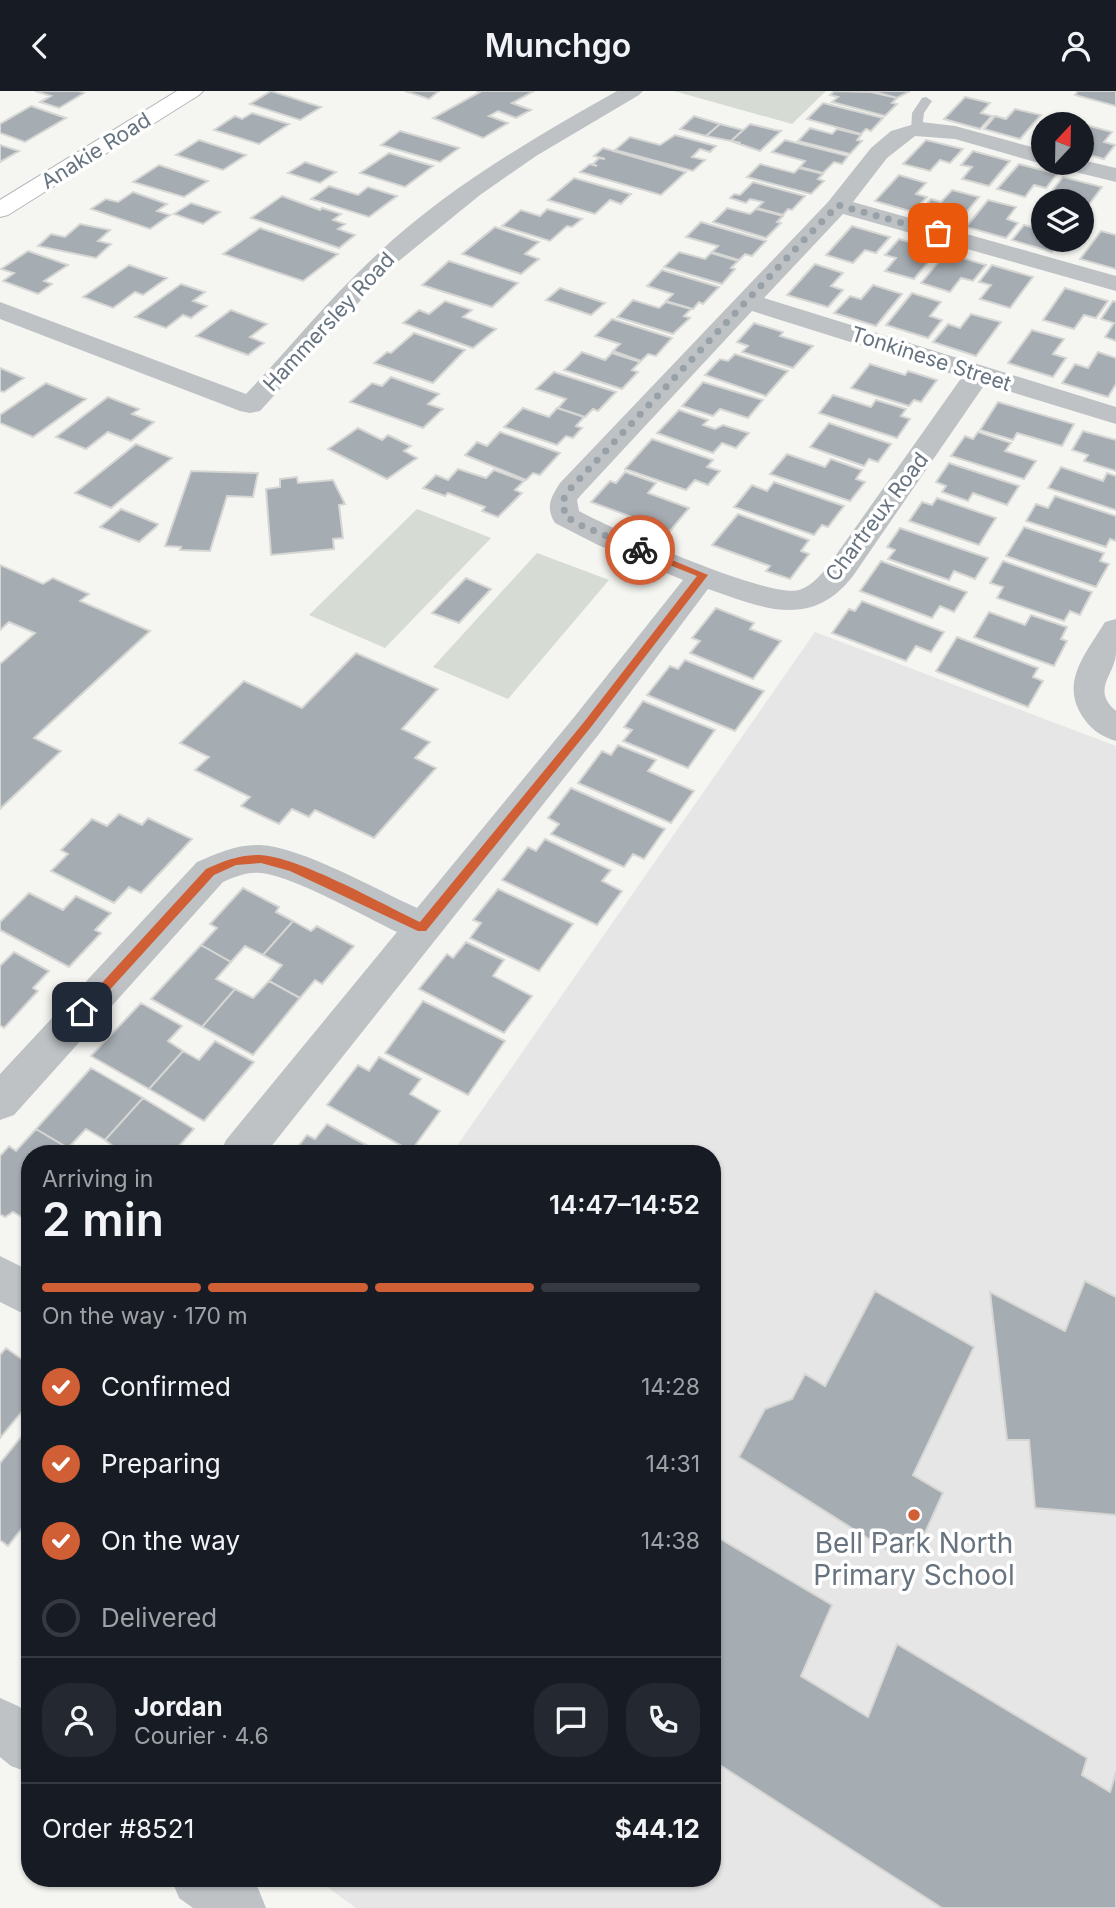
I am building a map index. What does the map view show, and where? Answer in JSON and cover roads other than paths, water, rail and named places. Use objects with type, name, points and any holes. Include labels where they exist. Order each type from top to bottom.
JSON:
[{"type":"main road","name":"Anakie Road","points":[[3,206],[192,91]]},
{"type":"street","name":"Hammersley Road","points":[[0,310],[250,405],[380,264],[472,190],[528,152],[632,91]]},
{"type":"street","points":[[746,301],[902,133],[916,129],[936,129],[1031,153]]},
{"type":"street","points":[[1094,170],[1116,175]]},
{"type":"street","points":[[838,205],[1116,283]]},
{"type":"street","name":"Tonkinese Street","points":[[746,301],[977,375],[1116,416]]},
{"type":"street","name":"Chartreux Road","points":[[746,301],[579,479],[563,500],[565,516],[578,524],[703,575],[765,597],[792,601],[812,596],[831,583],[908,477],[977,375]]},
{"type":"street","points":[[247,1145],[587,725],[703,575]]},
{"type":"street","points":[[1116,630],[1089,677],[1086,694],[1097,713],[1116,729]]},
{"type":"street","points":[[0,1102],[210,872],[235,861],[261,859],[293,867],[422,927]]},
{"type":"street","points":[[0,1276],[21,1290]]},
{"type":"street","points":[[0,1724],[21,1740]]},
{"type":"street","points":[[211,1887],[238,1908]]},
{"type":"lane","points":[[916,129],[918,113],[926,101]]},
{"type":"place","name":"Bell Park North Primary School","points":[[914,1515]]}]
